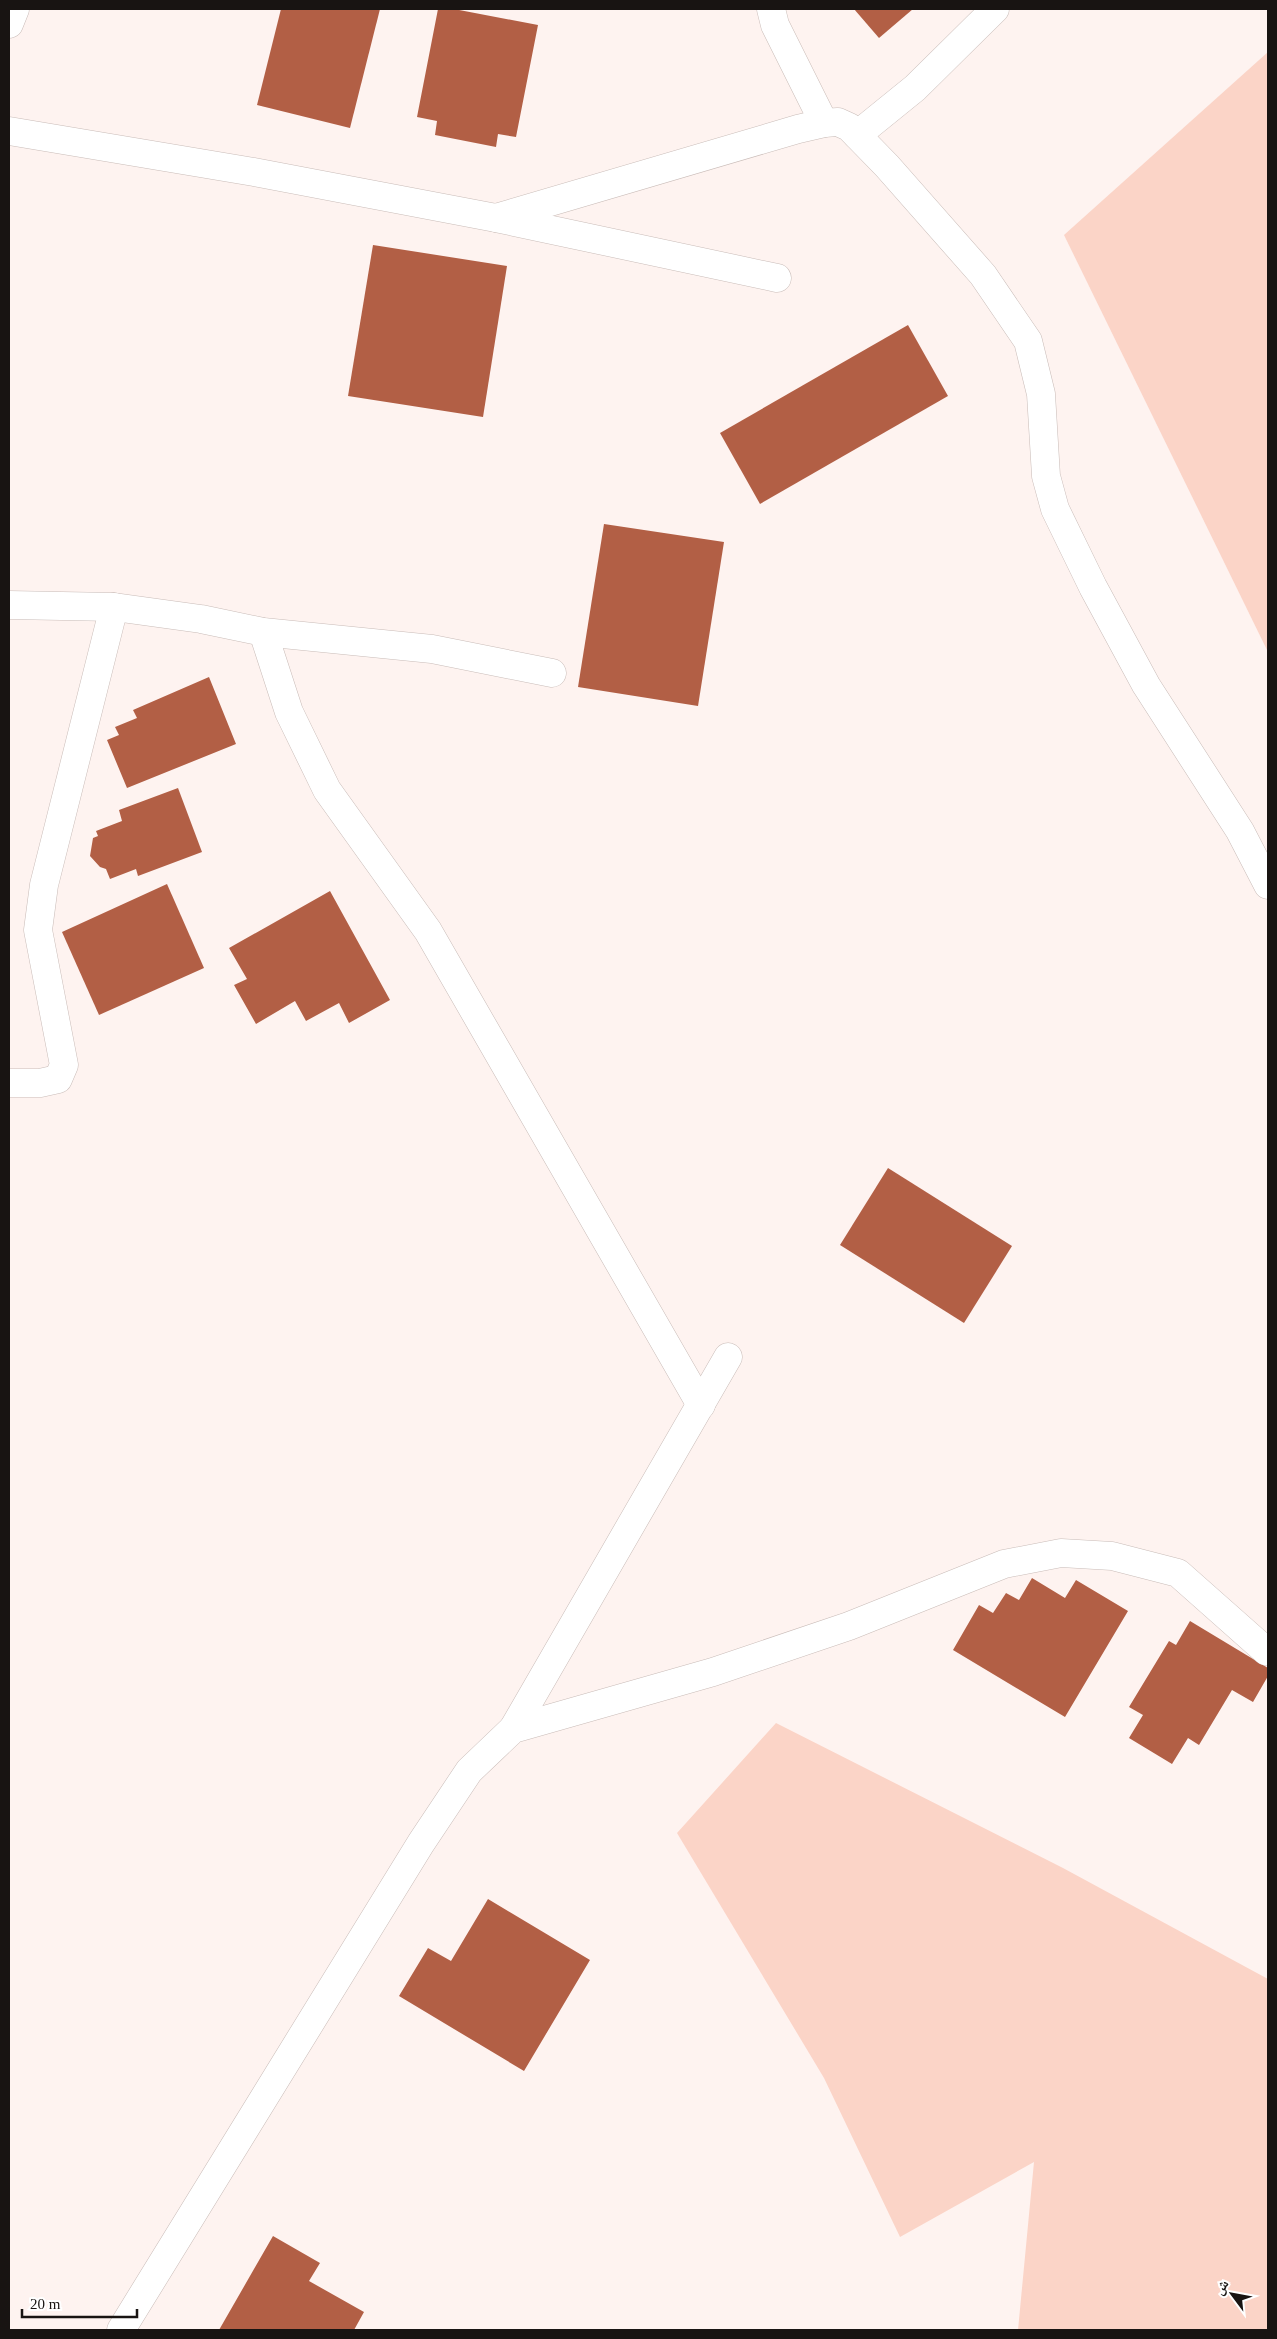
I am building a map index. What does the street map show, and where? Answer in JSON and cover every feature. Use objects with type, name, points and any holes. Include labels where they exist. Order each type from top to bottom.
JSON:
[{"type":"street","points":[[9,24],[15,9]]},
{"type":"street","points":[[772,9],[775,25],[824,123]]},
{"type":"street","points":[[857,135],[914,88],[995,9]]},
{"type":"street","points":[[496,218],[824,123],[838,122],[849,127],[887,166],[983,275],[1028,341],[1041,394],[1046,476],[1055,509],[1093,587],[1146,685],[1240,831],[1268,884]]},
{"type":"street","points":[[9,131],[254,172],[496,218],[777,278]]},
{"type":"street","points":[[9,604],[114,608],[201,619],[263,632],[432,649],[552,672]]},
{"type":"street","points":[[9,1083],[40,1083],[58,1080],[64,1065],[38,930],[44,885],[114,608]]},
{"type":"street","points":[[263,632],[289,712],[327,790],[428,931],[701,1405]]},
{"type":"street","points":[[121,2330],[421,1843],[469,1771],[513,1729],[728,1357]]},
{"type":"street","points":[[513,1729],[722,1669],[849,1626],[1004,1564],[1061,1553],[1112,1556],[1178,1573],[1268,1651]]},
{"type":"shaded area","points":[[1268,52],[1268,652],[1064,235]]},
{"type":"shaded area","points":[[776,1723],[1063,1868],[1268,1979],[1268,2330],[1018,2330],[1034,2162],[900,2237],[824,2078],[677,1833]]},
{"type":"building","points":[[281,9],[380,9],[350,128],[257,105]]},
{"type":"building","points":[[438,9],[454,9],[538,25],[516,137],[498,134],[496,147],[435,135],[437,121],[417,117]]},
{"type":"building","points":[[854,9],[913,9],[879,38]]},
{"type":"building","points":[[373,245],[507,266],[483,417],[348,396]]},
{"type":"building","points":[[908,325],[948,396],[760,504],[720,433]]},
{"type":"building","points":[[604,524],[724,542],[698,706],[578,687]]},
{"type":"building","points":[[209,677],[236,744],[127,788],[107,740],[119,735],[115,727],[137,718],[133,710]]},
{"type":"building","points":[[178,788],[202,852],[138,876],[136,869],[110,879],[106,869],[100,867],[90,856],[93,838],[98,836],[96,831],[122,821],[119,810]]},
{"type":"building","points":[[167,884],[204,968],[99,1015],[62,932]]},
{"type":"building","points":[[330,891],[390,1000],[349,1023],[339,1003],[306,1021],[295,1001],[256,1024],[234,985],[247,979],[229,948]]},
{"type":"building","points":[[888,1168],[1012,1246],[964,1323],[840,1245]]},
{"type":"building","points":[[1032,1578],[1065,1598],[1076,1580],[1128,1611],[1065,1717],[953,1650],[979,1605],[993,1613],[1006,1593],[1019,1600]]},
{"type":"building","points":[[1190,1621],[1268,1668],[1268,1676],[1253,1702],[1232,1690],[1199,1745],[1188,1738],[1172,1764],[1129,1738],[1143,1715],[1129,1707],[1169,1641],[1176,1645]]},
{"type":"building","points":[[488,1899],[590,1960],[524,2071],[399,1996],[428,1948],[451,1961]]},
{"type":"building","points":[[273,2236],[320,2263],[309,2281],[364,2312],[354,2330],[219,2330]]}]
